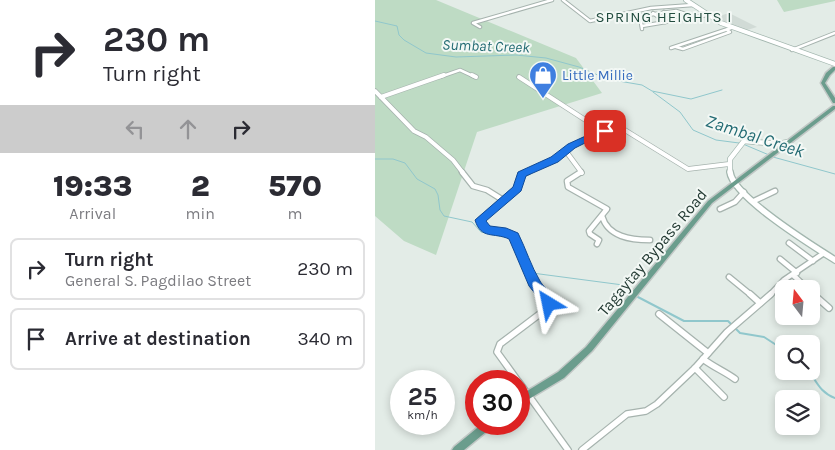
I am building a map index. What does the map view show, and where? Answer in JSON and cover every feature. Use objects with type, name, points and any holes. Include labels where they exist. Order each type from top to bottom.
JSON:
[{"type":"main road","points":[[686,0],[731,28],[835,66],[823,83],[835,102]]},
{"type":"main road","name":"Tagaytay Bypass Road","points":[[530,393],[561,375],[600,338],[708,204],[835,107]]},
{"type":"main road","points":[[790,141],[780,144],[746,141],[741,144],[731,157],[729,173],[744,192],[786,228],[835,260]]},
{"type":"main road","points":[[457,450],[475,435]]},
{"type":"street","points":[[480,27],[473,23],[551,0]]},
{"type":"street","points":[[563,0],[589,21],[651,8],[693,5]]},
{"type":"street","points":[[675,11],[685,18]]},
{"type":"street","points":[[632,13],[640,16],[653,13],[687,11],[695,17]]},
{"type":"street","points":[[664,12],[675,20]]},
{"type":"street","points":[[653,13],[665,22]]},
{"type":"street","points":[[640,16],[642,28],[707,14]]},
{"type":"street","points":[[671,48],[731,28]]},
{"type":"street","points":[[676,46],[682,49],[731,32],[727,30]]},
{"type":"street","points":[[792,50],[835,33]]},
{"type":"street","points":[[702,38],[706,40]]},
{"type":"street","points":[[381,97],[460,70],[476,76]]},
{"type":"street","points":[[519,77],[599,132]]},
{"type":"street","points":[[375,92],[417,133],[426,137],[453,160],[473,186],[487,190],[503,200]]},
{"type":"street","points":[[510,370],[497,352],[497,348],[548,307],[547,298],[538,290],[512,234],[492,232],[480,223],[481,218],[519,187],[522,174],[555,160],[565,150],[599,132],[620,127],[690,170],[715,163],[729,164]]},
{"type":"street","points":[[565,150],[582,173],[566,184],[607,208],[589,232],[599,240],[597,244]]},
{"type":"street","points":[[755,201],[775,191]]},
{"type":"street","points":[[720,209],[735,202],[744,192]]},
{"type":"street","points":[[602,216],[604,223],[615,233],[636,240],[650,240]]},
{"type":"street","points":[[789,243],[813,261]]},
{"type":"street","points":[[582,450],[627,414],[646,411],[653,407],[695,368],[727,332],[776,290],[784,280],[824,253]]},
{"type":"street","points":[[779,260],[800,280]]},
{"type":"street","points":[[729,277],[760,303]]},
{"type":"street","points":[[820,300],[829,308]]},
{"type":"street","points":[[659,314],[708,353]]},
{"type":"street","points":[[703,359],[719,371],[725,372],[735,379]]},
{"type":"street","points":[[695,368],[724,396]]},
{"type":"street","points":[[530,395],[568,450]]},
{"type":"shaded area","points":[[729,13],[757,27],[744,31],[713,18]]},
{"type":"green space","points":[[375,0],[436,0],[576,58],[602,93],[477,132],[436,255],[404,241],[375,216]]},
{"type":"green space","points":[[777,0],[835,0],[835,1],[784,12]]},
{"type":"waterway","name":"Sumbat Creek","points":[[375,21],[397,26],[399,35],[404,40],[426,53],[456,57],[516,55],[546,58],[579,67],[607,79],[642,85],[652,91],[691,99],[722,90]]},
{"type":"waterway","name":"Zambal Creek","points":[[653,92],[680,112],[693,130],[716,140],[739,143]]},
{"type":"waterway","name":"Zambal Creek","points":[[743,144],[769,155]]},
{"type":"waterway","name":"Zambal Creek","points":[[773,157],[835,174]]},
{"type":"waterway","points":[[375,159],[393,159],[405,163],[417,179],[435,189],[438,195],[440,210],[444,216],[472,222],[481,232],[509,238],[516,250],[524,272],[528,273]]},
{"type":"waterway","points":[[532,273],[623,285],[625,291],[630,293]]},
{"type":"waterway","points":[[636,296],[684,321],[728,321],[731,324]]},
{"type":"waterway","points":[[736,329],[740,333],[764,337],[775,344]]},
{"type":"waterway","points":[[815,380],[825,392],[835,398]]},
{"type":"place","name":"Little Millie","points":[[543,99]]},
{"type":"district","name":"SPRING HEIGHTS I","points":[[664,17]]},
{"type":"route","points":[[549,304],[547,298],[535,286],[514,236],[512,234],[487,230],[480,223],[480,220],[513,193],[519,185],[519,178],[522,174],[555,160],[565,150],[605,131]]}]
